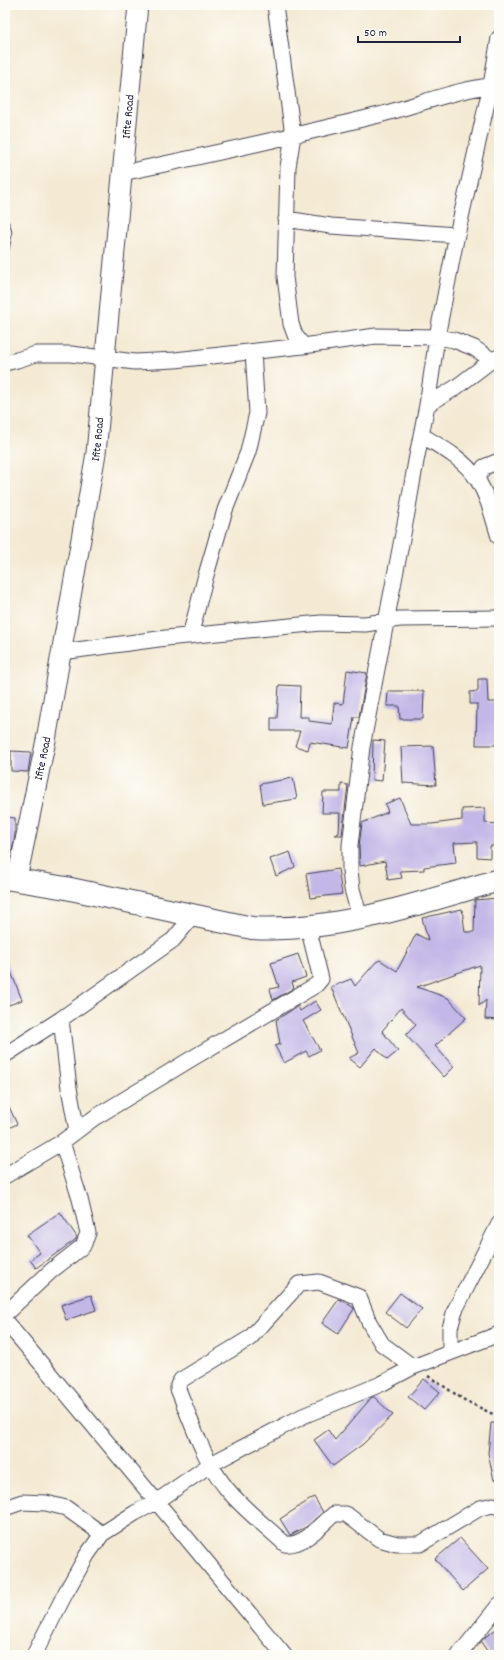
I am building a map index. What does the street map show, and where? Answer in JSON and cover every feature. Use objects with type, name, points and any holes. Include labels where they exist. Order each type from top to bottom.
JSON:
[{"type":"main road","points":[[10,871],[220,910],[250,914],[307,915],[357,907],[499,868]]},
{"type":"main road","points":[[10,871],[66,888],[193,916],[252,928],[275,929],[308,927],[361,918],[499,880]]},
{"type":"street","name":"Ifite Road","points":[[10,871],[46,740],[96,453],[138,5]]},
{"type":"street","points":[[275,5],[293,135],[288,167],[285,277],[291,324],[295,335],[303,346]]},
{"type":"street","points":[[357,907],[351,883],[350,845],[362,748],[388,619],[456,235],[495,85],[499,38]]},
{"type":"street","points":[[122,173],[230,150],[408,108],[450,94],[495,85]]},
{"type":"street","points":[[286,219],[331,226],[456,235]]},
{"type":"street","points":[[5,363],[36,354],[71,354],[136,362],[175,360],[253,352],[376,336],[437,337],[454,340],[496,359],[455,388],[427,405]]},
{"type":"street","points":[[190,636],[223,517],[248,452],[257,413],[253,352]]},
{"type":"street","points":[[421,435],[463,463],[477,479],[487,500],[499,537]]},
{"type":"street","points":[[477,479],[484,467],[499,461]]},
{"type":"street","points":[[62,652],[190,636],[321,623],[365,624],[388,619],[499,618]]},
{"type":"street","points":[[5,1054],[61,1019],[173,940],[193,916]]},
{"type":"street","points":[[5,1176],[62,1142],[94,1118],[316,985],[321,979],[308,927]]},
{"type":"street","points":[[61,1019],[69,1088],[77,1131]]},
{"type":"street","points":[[5,1314],[51,1271],[83,1246],[88,1233],[80,1199],[62,1142]]},
{"type":"street","points":[[450,1352],[450,1328],[455,1310],[499,1224]]},
{"type":"street","points":[[416,1366],[382,1344],[369,1322],[359,1297],[319,1282],[299,1284],[250,1338],[181,1380],[178,1385],[178,1389],[211,1464],[227,1489],[285,1544],[292,1544],[304,1539],[334,1514],[340,1513],[346,1514],[378,1539],[397,1544],[420,1544],[480,1508],[493,1505],[499,1507]]},
{"type":"street","points":[[5,1321],[105,1438],[156,1502],[284,1655]]},
{"type":"street","points":[[34,1655],[66,1592],[102,1534],[135,1513],[156,1502],[211,1464],[303,1416],[381,1384],[416,1366],[499,1334]]},
{"type":"street","points":[[5,1508],[22,1502],[46,1503],[66,1508],[102,1534]]},
{"type":"street","points":[[459,1655],[499,1605]]},
{"type":"lane","points":[[5,224],[8,228],[8,238],[5,249]]},
{"type":"path","points":[[416,1366],[428,1376],[460,1397],[499,1417]]},
{"type":"building","points":[[347,670],[367,673],[359,717],[354,717],[349,748],[310,742],[308,750],[295,746],[300,731],[271,731],[271,718],[277,718],[279,685],[300,686],[299,717],[309,717],[309,721],[332,724],[334,703],[343,704]]},
{"type":"building","points":[[478,679],[487,679],[488,702],[499,702],[499,745],[476,745],[477,704],[470,704],[470,692],[478,691]]},
{"type":"building","points":[[388,691],[424,691],[423,719],[400,719],[399,706],[387,706]]},
{"type":"building","points":[[373,740],[385,741],[382,781],[372,780]]},
{"type":"building","points":[[433,746],[436,785],[403,783],[401,747]]},
{"type":"building","points":[[11,751],[31,752],[28,772],[11,771]]},
{"type":"building","points":[[293,778],[297,799],[263,804],[260,784]]},
{"type":"building","points":[[341,784],[348,785],[342,835],[334,835],[339,833],[340,813],[322,813],[323,792],[341,792]]},
{"type":"building","points":[[400,798],[411,824],[432,824],[462,820],[462,809],[485,808],[485,823],[499,824],[499,846],[490,846],[490,858],[477,857],[477,842],[454,843],[456,863],[424,867],[424,870],[400,871],[402,878],[388,880],[385,861],[360,866],[359,846],[362,823],[388,812],[385,804]]},
{"type":"building","points":[[5,817],[15,818],[15,835],[12,851],[5,851]]},
{"type":"building","points":[[290,852],[295,867],[276,876],[270,859]]},
{"type":"building","points":[[338,869],[342,894],[310,898],[306,874]]},
{"type":"building","points":[[499,898],[499,923],[496,923],[499,949],[499,1020],[485,1019],[486,1000],[479,1006],[480,965],[417,987],[448,998],[466,1018],[435,1046],[454,1067],[444,1077],[406,1035],[416,1025],[401,1008],[382,1031],[398,1051],[387,1060],[376,1048],[360,1067],[349,1058],[359,1053],[331,987],[351,979],[355,986],[376,962],[380,960],[397,971],[416,934],[428,940],[422,918],[462,909],[465,932],[474,932],[475,900]]},
{"type":"building","points":[[298,954],[306,977],[292,982],[294,988],[273,1000],[270,989],[279,987],[271,963]]},
{"type":"building","points":[[6,959],[22,1000],[9,1005],[5,995]]},
{"type":"building","points":[[315,1001],[321,1010],[303,1021],[320,1050],[309,1056],[306,1051],[284,1063],[275,1046],[280,1044],[276,1020],[298,1006],[300,1011]]},
{"type":"building","points":[[5,1098],[17,1124],[5,1130]]},
{"type":"building","points":[[60,1212],[77,1237],[36,1268],[30,1260],[40,1253],[27,1235]]},
{"type":"building","points":[[400,1293],[422,1309],[406,1328],[385,1312]]},
{"type":"building","points":[[91,1295],[96,1310],[66,1320],[61,1305]]},
{"type":"building","points":[[339,1299],[354,1309],[338,1334],[322,1323]]},
{"type":"building","points":[[424,1379],[440,1392],[424,1410],[408,1397]]},
{"type":"building","points":[[372,1397],[374,1397],[393,1415],[363,1444],[333,1466],[314,1440],[328,1430],[335,1440]]},
{"type":"building","points":[[491,1423],[499,1423],[499,1479],[494,1480],[488,1453]]},
{"type":"building","points":[[314,1497],[323,1512],[306,1527],[290,1535],[280,1519]]},
{"type":"building","points":[[460,1538],[488,1569],[463,1591],[435,1559]]},
{"type":"building","points":[[499,1627],[499,1655],[490,1655],[481,1642]]}]
